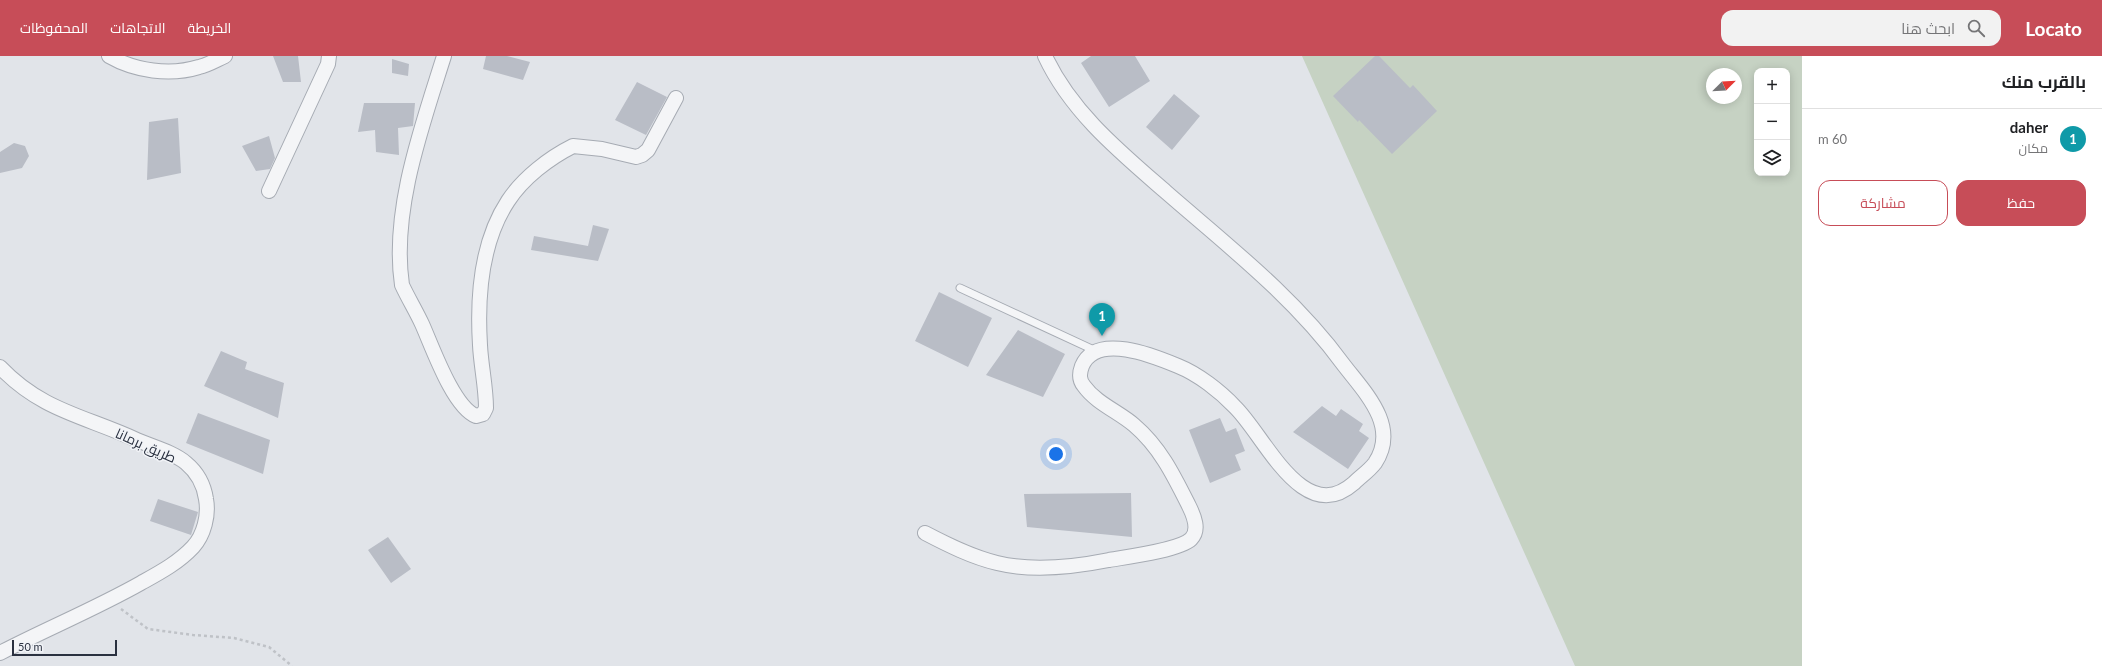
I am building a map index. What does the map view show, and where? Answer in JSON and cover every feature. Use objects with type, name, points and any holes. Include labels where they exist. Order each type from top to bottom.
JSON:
[{"type":"street","points":[[109,56],[126,65],[164,71],[199,67],[225,56]]},
{"type":"street","points":[[269,191],[328,64],[329,56]]},
{"type":"street","points":[[444,56],[408,180],[402,210],[402,285],[447,380],[462,404],[476,416],[483,414],[486,408],[480,346],[480,295],[483,274],[496,223],[508,200],[536,171],[573,146],[602,149],[636,157],[642,155],[648,150],[676,98]]},
{"type":"street","points":[[925,533],[947,545],[998,564],[1025,567],[1060,568],[1097,563],[1177,546],[1192,538],[1196,529],[1192,514],[1176,479],[1158,449],[1136,426],[1096,398],[1082,384],[1079,377],[1081,368],[1090,355],[1096,351],[1118,348],[1131,350],[1184,368],[1213,388],[1235,407],[1286,472],[1304,490],[1318,495],[1340,492],[1349,487],[1374,464],[1384,443],[1384,430],[1379,415],[1368,395],[1332,349],[1289,301],[1251,264],[1120,153],[1075,105],[1054,76],[1045,56]]},
{"type":"street","name":"طريق برمانا","points":[[0,367],[26,390],[50,405],[131,437],[186,463],[197,474],[204,488],[208,511],[201,534],[193,546],[176,562],[109,601],[0,653]]},
{"type":"lane","points":[[960,288],[1096,351]]},
{"type":"path","points":[[109,601],[148,629],[193,635],[234,638],[269,647],[292,666]]},
{"type":"green space","points":[[1302,56],[1802,56],[1802,666],[1575,666]]},
{"type":"building","points":[[273,56],[298,56],[301,82],[283,82]]},
{"type":"building","points":[[486,56],[507,56],[530,62],[523,80],[483,69]]},
{"type":"building","points":[[1091,56],[1135,56],[1150,81],[1109,107],[1081,63]]},
{"type":"building","points":[[1375,56],[1379,56],[1410,88],[1413,85],[1437,111],[1392,154],[1333,96]]},
{"type":"building","points":[[392,59],[409,64],[408,76],[392,73]]},
{"type":"building","points":[[637,82],[667,97],[646,135],[615,120]]},
{"type":"building","points":[[1174,94],[1200,116],[1172,150],[1146,127]]},
{"type":"building","points":[[364,103],[415,103],[413,126],[398,128],[399,155],[376,152],[375,130],[358,132]]},
{"type":"building","points":[[178,118],[181,173],[147,180],[149,122]]},
{"type":"building","points":[[269,136],[275,158],[270,169],[256,171],[242,146]]},
{"type":"building","points":[[14,143],[25,146],[29,156],[22,168],[0,173],[0,152]]},
{"type":"building","points":[[593,225],[609,229],[598,261],[531,250],[534,236],[588,246]]},
{"type":"building","points":[[939,292],[992,318],[968,367],[915,341]]},
{"type":"building","points":[[1018,330],[1065,354],[1043,397],[986,375]]},
{"type":"building","points":[[221,351],[247,362],[245,369],[284,383],[278,418],[204,386]]},
{"type":"building","points":[[1322,406],[1336,416],[1341,409],[1363,424],[1359,431],[1369,438],[1348,469],[1293,432]]},
{"type":"building","points":[[198,413],[270,440],[263,474],[186,443]]},
{"type":"building","points":[[1220,418],[1226,432],[1236,428],[1245,451],[1235,455],[1241,470],[1210,483],[1189,430]]},
{"type":"building","points":[[1131,493],[1132,537],[1027,527],[1024,494]]},
{"type":"building","points":[[158,499],[198,512],[191,535],[150,521]]},
{"type":"building","points":[[388,537],[411,569],[391,583],[368,550]]},
{"type":"place","name":"daher","points":[[1102,336]]}]
